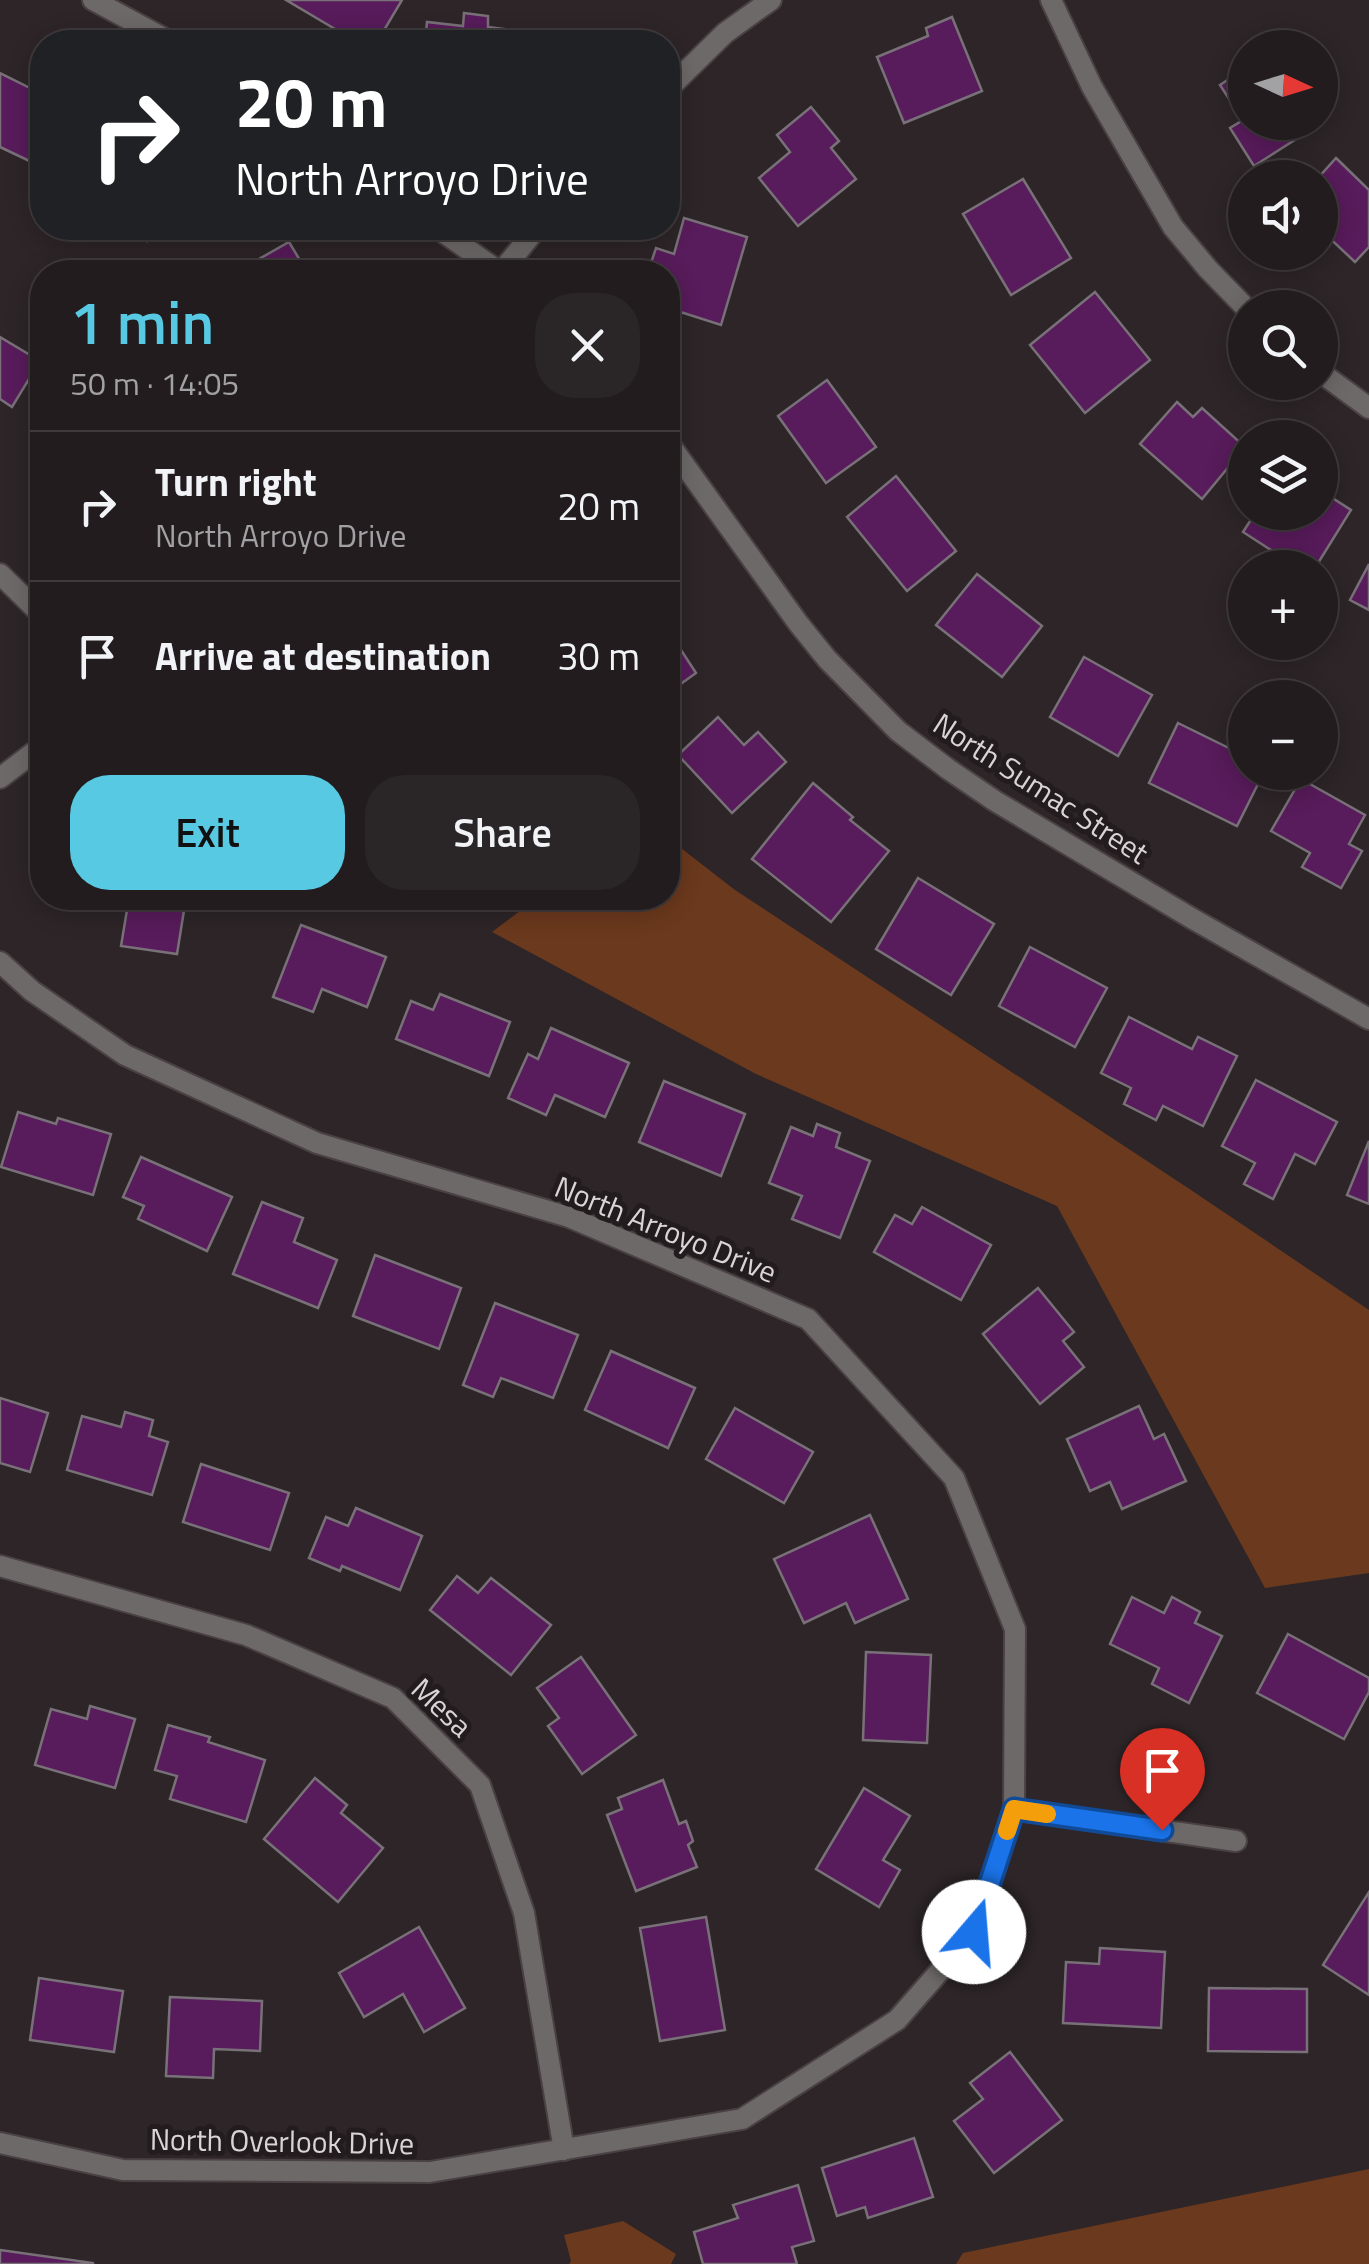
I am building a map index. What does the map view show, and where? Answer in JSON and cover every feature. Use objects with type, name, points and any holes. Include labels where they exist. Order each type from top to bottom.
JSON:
[{"type":"street","points":[[94,0],[149,30]]},
{"type":"street","points":[[680,77],[726,33],[771,0]]},
{"type":"street","points":[[1051,0],[1092,87],[1173,227],[1228,290]]},
{"type":"street","points":[[454,240],[483,260]]},
{"type":"street","points":[[511,260],[527,240]]},
{"type":"street","points":[[1338,385],[1369,408]]},
{"type":"street","name":"North Sumac Street","points":[[680,459],[798,623],[898,730],[995,801],[1369,1019]]},
{"type":"street","points":[[0,574],[30,603]]},
{"type":"street","points":[[0,778],[30,755]]},
{"type":"street","name":"North Arroyo Drive","points":[[0,962],[32,991],[125,1056],[317,1143],[569,1218],[808,1319],[954,1478],[1015,1629],[1014,1809],[974,1932],[897,2020],[742,2119],[564,2150]]},
{"type":"street","name":"Mesa","points":[[0,1566],[246,1635],[393,1698],[480,1784],[524,1914],[564,2150]]},
{"type":"street","points":[[1014,1809],[1236,1841]]},
{"type":"street","name":"North Overlook Drive","points":[[0,2142],[123,2170],[430,2172],[564,2150]]},
{"type":"shaded area","points":[[680,847],[735,890],[1369,1310],[1369,1573],[1265,1588],[1057,1206],[756,1074],[492,932],[521,910],[680,910]]},
{"type":"shaded area","points":[[1369,2169],[1369,2264],[956,2264],[963,2253]]},
{"type":"shaded area","points":[[623,2221],[676,2254],[671,2264],[569,2264],[564,2235]]},
{"type":"building","points":[[286,0],[402,0],[384,30],[337,30]]},
{"type":"building","points":[[464,13],[488,16],[488,27],[511,30],[426,30],[427,22],[463,26]]},
{"type":"building","points":[[952,17],[982,91],[904,123],[877,57],[928,36],[926,28]]},
{"type":"building","points":[[0,73],[30,88],[30,161],[0,147]]},
{"type":"building","points":[[1228,80],[1228,97],[1220,85]]},
{"type":"building","points":[[811,107],[839,141],[831,148],[856,179],[798,226],[759,178],[790,152],[777,135]]},
{"type":"building","points":[[1238,140],[1295,140],[1263,160],[1250,160]]},
{"type":"building","points":[[1336,158],[1369,190],[1369,247],[1355,262],[1338,246],[1338,160]]},
{"type":"building","points":[[1023,179],[1071,258],[1011,295],[963,214]]},
{"type":"building","points":[[684,218],[747,237],[721,325],[680,312],[680,260],[652,260],[656,248],[674,254]]},
{"type":"building","points":[[289,242],[300,260],[257,260]]},
{"type":"building","points":[[1095,292],[1150,360],[1085,413],[1030,345]]},
{"type":"building","points":[[0,337],[30,355],[30,377],[12,407],[0,399]]},
{"type":"building","points":[[827,380],[876,447],[826,483],[778,416]]},
{"type":"building","points":[[1177,402],[1193,417],[1202,408],[1228,432],[1228,468],[1202,499],[1140,444]]},
{"type":"building","points":[[896,476],[956,551],[907,591],[847,517]]},
{"type":"building","points":[[1338,502],[1351,510],[1326,550],[1271,550],[1243,532],[1338,530]]},
{"type":"building","points":[[1369,564],[1369,610],[1350,600]]},
{"type":"building","points":[[977,574],[1042,626],[1002,677],[936,625]]},
{"type":"building","points":[[680,648],[696,673],[680,684]]},
{"type":"building","points":[[1084,657],[1152,695],[1118,756],[1050,717]]},
{"type":"building","points":[[718,717],[744,745],[758,732],[786,762],[732,813],[680,753]]},
{"type":"building","points":[[1178,723],[1228,748],[1228,790],[1255,790],[1237,826],[1149,783]]},
{"type":"building","points":[[813,783],[889,851],[831,922],[752,859]]},
{"type":"building","points":[[1295,790],[1321,790],[1365,815],[1349,844],[1362,851],[1341,888],[1302,867],[1310,853],[1271,831]]},
{"type":"building","points":[[918,878],[994,924],[951,995],[876,949]]},
{"type":"building","points":[[127,910],[184,910],[177,954],[121,946]]},
{"type":"building","points":[[301,925],[386,957],[367,1007],[322,989],[313,1012],[273,997]]},
{"type":"building","points":[[1030,947],[1107,988],[1075,1047],[999,1006]]},
{"type":"building","points":[[440,994],[510,1022],[489,1076],[396,1039],[411,1001],[433,1010]]},
{"type":"building","points":[[1129,1017],[1192,1049],[1198,1037],[1237,1056],[1203,1126],[1163,1106],[1156,1120],[1124,1104],[1131,1088],[1101,1073]]},
{"type":"building","points":[[551,1028],[629,1063],[605,1117],[555,1095],[546,1115],[508,1098],[528,1054],[538,1059]]},
{"type":"building","points":[[1256,1080],[1337,1122],[1315,1164],[1295,1154],[1273,1199],[1244,1184],[1255,1163],[1222,1146]]},
{"type":"building","points":[[664,1081],[745,1114],[721,1176],[639,1142]]},
{"type":"building","points":[[18,1112],[56,1124],[58,1118],[111,1134],[93,1195],[1,1167]]},
{"type":"building","points":[[817,1124],[840,1133],[836,1147],[870,1161],[840,1238],[792,1219],[802,1196],[769,1183],[791,1127],[813,1136]]},
{"type":"building","points":[[1369,1141],[1369,1204],[1347,1195]]},
{"type":"building","points":[[141,1157],[232,1197],[207,1251],[138,1219],[144,1206],[123,1197]]},
{"type":"building","points":[[262,1202],[303,1218],[294,1242],[337,1260],[318,1308],[233,1274]]},
{"type":"building","points":[[922,1207],[991,1245],[961,1300],[874,1252],[895,1215],[912,1224]]},
{"type":"building","points":[[375,1255],[461,1288],[439,1349],[353,1316]]},
{"type":"building","points":[[1038,1288],[1074,1332],[1063,1341],[1084,1367],[1040,1404],[983,1334]]},
{"type":"building","points":[[495,1303],[578,1335],[553,1398],[501,1378],[493,1397],[463,1385]]},
{"type":"building","points":[[611,1351],[695,1388],[668,1448],[585,1410]]},
{"type":"building","points":[[0,1398],[48,1413],[30,1472],[0,1463]]},
{"type":"building","points":[[1139,1406],[1154,1439],[1164,1434],[1186,1481],[1122,1509],[1110,1482],[1090,1491],[1067,1439]]},
{"type":"building","points":[[735,1408],[813,1452],[784,1503],[706,1459]]},
{"type":"building","points":[[125,1412],[153,1420],[149,1436],[168,1442],[152,1495],[67,1470],[82,1416],[121,1427]]},
{"type":"building","points":[[201,1464],[289,1493],[270,1550],[183,1522]]},
{"type":"building","points":[[356,1508],[422,1536],[400,1590],[342,1566],[340,1571],[309,1558],[326,1517],[348,1526]]},
{"type":"building","points":[[870,1515],[908,1599],[855,1623],[846,1603],[804,1623],[774,1559]]},
{"type":"building","points":[[457,1576],[478,1593],[491,1578],[551,1625],[511,1675],[430,1610]]},
{"type":"building","points":[[1132,1597],[1164,1613],[1172,1597],[1200,1612],[1195,1623],[1222,1636],[1189,1703],[1152,1684],[1159,1668],[1110,1644]]},
{"type":"building","points":[[1288,1634],[1369,1678],[1369,1692],[1344,1739],[1257,1693]]},
{"type":"building","points":[[866,1652],[931,1655],[927,1743],[863,1740]]},
{"type":"building","points":[[581,1657],[636,1735],[582,1774],[548,1726],[559,1718],[537,1688]]},
{"type":"building","points":[[90,1706],[135,1719],[115,1788],[35,1765],[51,1709],[87,1719]]},
{"type":"building","points":[[168,1725],[265,1760],[246,1822],[170,1799],[177,1776],[155,1770]]},
{"type":"building","points":[[315,1778],[347,1805],[341,1813],[383,1848],[338,1902],[264,1839]]},
{"type":"building","points":[[663,1780],[679,1824],[686,1821],[693,1841],[688,1845],[697,1867],[636,1891],[607,1815],[622,1809],[618,1798]]},
{"type":"building","points":[[864,1788],[910,1816],[883,1860],[900,1870],[879,1907],[816,1869]]},
{"type":"building","points":[[1369,1892],[1369,1995],[1323,1965]]},
{"type":"building","points":[[706,1917],[725,2030],[660,2041],[640,1928]]},
{"type":"building","points":[[419,1927],[465,2008],[424,2032],[403,1994],[364,2017],[339,1973]]},
{"type":"building","points":[[1100,1948],[1165,1952],[1161,2028],[1063,2023],[1066,1962],[1099,1964]]},
{"type":"building","points":[[39,1978],[123,1991],[114,2052],[30,2040]]},
{"type":"building","points":[[1209,1988],[1307,1989],[1307,2052],[1208,2051]]},
{"type":"building","points":[[170,1997],[262,2001],[260,2051],[214,2049],[213,2078],[166,2076]]},
{"type":"building","points":[[1010,2052],[1062,2120],[994,2173],[954,2121],[983,2099],[970,2083]]},
{"type":"building","points":[[914,2138],[933,2197],[868,2218],[865,2207],[837,2216],[822,2168]]},
{"type":"building","points":[[798,2185],[814,2241],[792,2247],[797,2264],[703,2264],[694,2232],[738,2218],[733,2205]]},
{"type":"building","points":[[0,2250],[93,2263],[93,2264],[0,2264]]},
{"type":"slow traffic","points":[[1007,1831],[1014,1809],[1047,1814]]},
{"type":"route","points":[[974,1932],[1014,1809],[1162,1830]]}]
